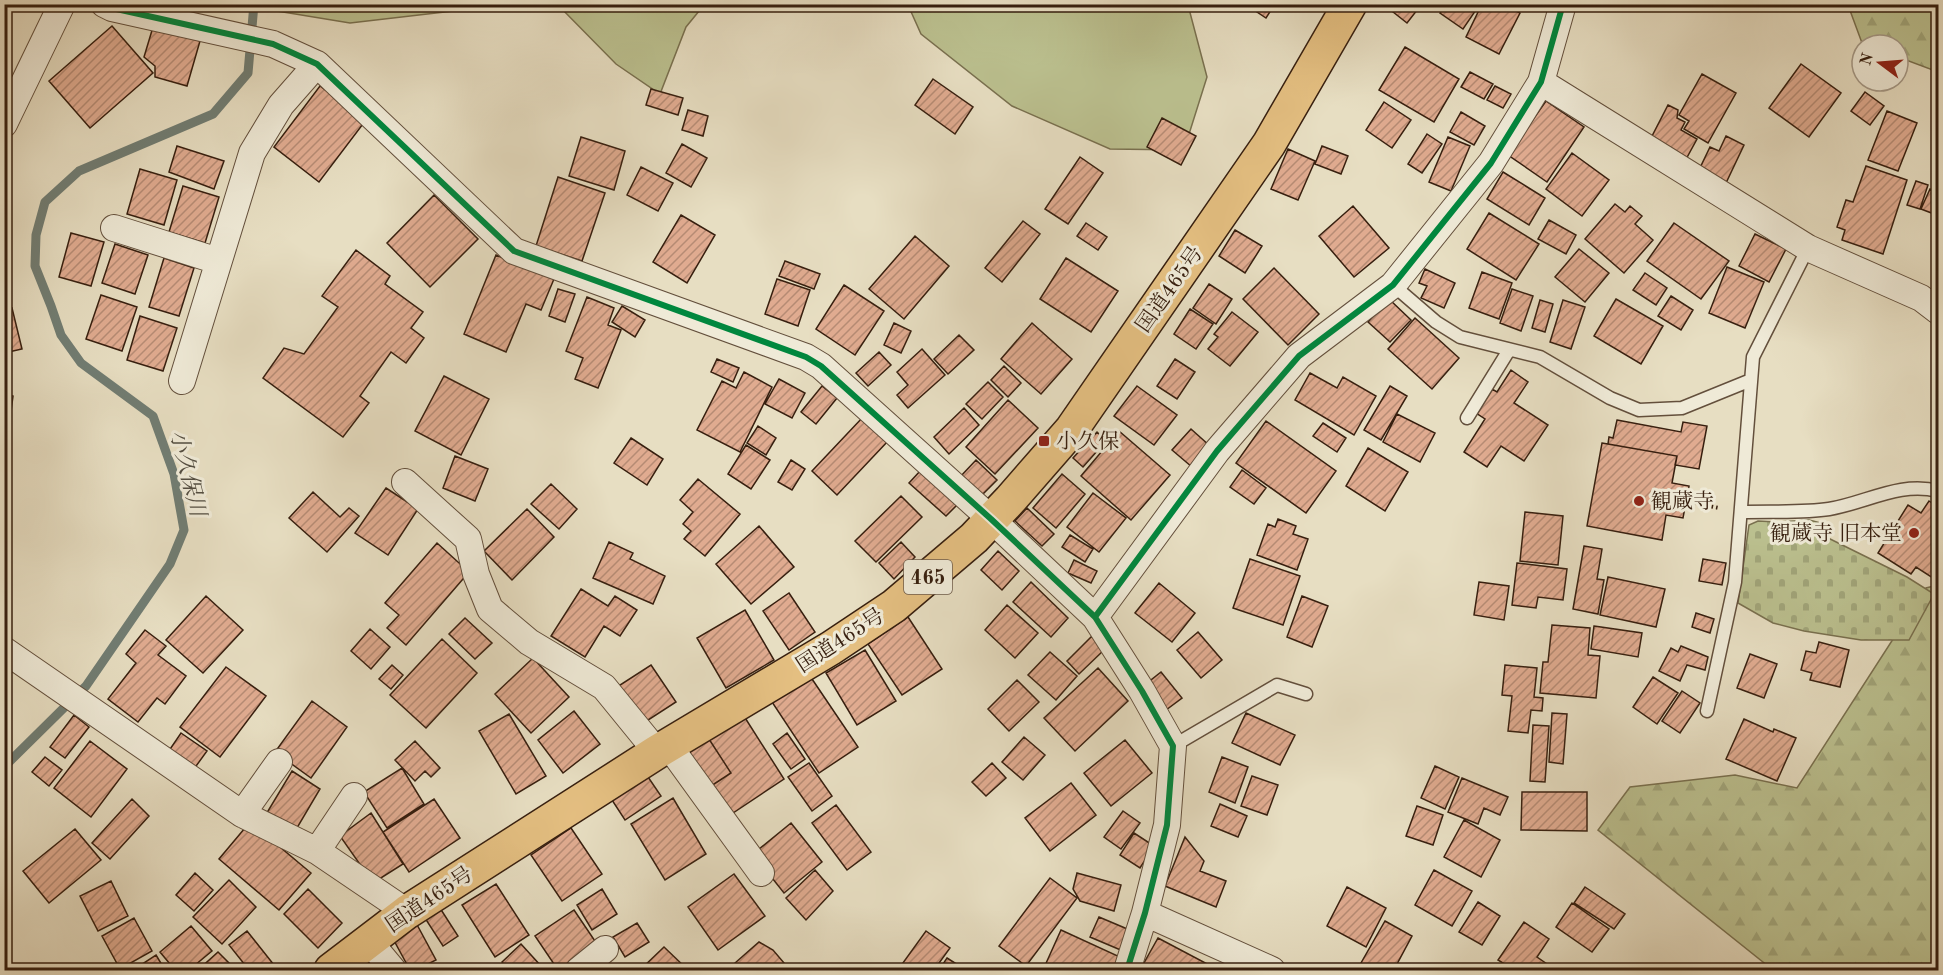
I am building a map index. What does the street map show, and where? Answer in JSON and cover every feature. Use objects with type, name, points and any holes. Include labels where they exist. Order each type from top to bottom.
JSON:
[{"type":"highway","name":"国道465号","points":[[331,970],[406,912],[663,749],[831,648],[894,606],[974,537],[1072,429],[1269,144],[1350,4]]},
{"type":"street","points":[[4,124],[62,4]]},
{"type":"street","points":[[1095,617],[1217,451],[1299,357],[1393,285],[1491,163],[1541,82],[1563,4]]},
{"type":"street","points":[[110,6],[273,44],[317,64],[514,251],[806,357],[821,366],[991,519],[1095,617],[1173,746],[1167,825],[1145,913],[1127,970]]},
{"type":"street","points":[[182,381],[252,153],[281,105],[317,64]]},
{"type":"street","points":[[1541,82],[1808,248],[1937,306]]},
{"type":"street","points":[[114,228],[218,261]]},
{"type":"street","points":[[405,482],[468,539],[476,574],[490,609],[529,642],[604,687],[663,749],[761,873]]},
{"type":"street","points":[[4,650],[86,704],[242,814],[317,851],[406,912]]},
{"type":"street","points":[[242,814],[279,762]]},
{"type":"street","points":[[317,851],[354,796]]},
{"type":"street","points":[[1145,913],[1272,970]]},
{"type":"street","points":[[368,940],[393,970]]},
{"type":"street","points":[[579,970],[605,949]]},
{"type":"lane","points":[[1707,711],[1735,582],[1753,357],[1808,248]]},
{"type":"lane","points":[[1393,285],[1436,322],[1460,337],[1540,357],[1610,398],[1639,410],[1683,408],[1751,380]]},
{"type":"lane","points":[[1467,418],[1509,350]]},
{"type":"lane","points":[[1741,512],[1830,509],[1900,489],[1938,491]]},
{"type":"lane","points":[[1173,746],[1277,685],[1306,694]]},
{"type":"green space","points":[[241,5],[505,5],[350,23]]},
{"type":"green space","points":[[558,5],[704,5],[686,27],[660,94],[616,64]]},
{"type":"green space","points":[[908,5],[1188,5],[1207,77],[1184,150],[1110,149],[1012,106],[921,34]]},
{"type":"green space","points":[[1848,5],[1938,5],[1938,72],[1910,62],[1910,33],[1858,33]]},
{"type":"green space","points":[[1809,520],[1821,523],[1820,534],[1907,577],[1934,594],[1909,640],[1861,640],[1804,631],[1773,623],[1738,603],[1749,525],[1758,521]]},
{"type":"green space","points":[[1938,585],[1938,970],[1773,970],[1598,830],[1630,787],[1735,775],[1797,788],[1926,588]]},
{"type":"building","points":[[1245,4],[1275,4],[1266,18]]},
{"type":"building","points":[[1383,4],[1420,4],[1421,5],[1407,23]]},
{"type":"building","points":[[1446,4],[1480,4],[1463,29],[1440,13]]},
{"type":"building","points":[[1482,4],[1504,4],[1520,13],[1499,54],[1466,37]]},
{"type":"building","points":[[112,26],[153,73],[90,128],[49,81]]},
{"type":"building","points":[[153,27],[200,41],[187,86],[155,77],[155,66],[144,57]]},
{"type":"building","points":[[1405,47],[1459,79],[1434,122],[1379,90]]},
{"type":"building","points":[[1801,64],[1841,93],[1809,137],[1769,108]]},
{"type":"building","points":[[1470,72],[1493,84],[1484,99],[1461,87]]},
{"type":"building","points":[[1702,74],[1736,93],[1708,143],[1684,129],[1689,121],[1679,115]]},
{"type":"building","points":[[933,79],[973,107],[955,134],[915,105]]},
{"type":"building","points":[[320,86],[366,120],[319,182],[274,147]]},
{"type":"building","points":[[1495,86],[1511,94],[1503,108],[1487,100]]},
{"type":"building","points":[[651,89],[683,98],[678,115],[646,105]]},
{"type":"building","points":[[1864,93],[1884,106],[1870,125],[1851,111]]},
{"type":"building","points":[[1546,101],[1584,127],[1547,182],[1508,155]]},
{"type":"building","points":[[1384,102],[1411,120],[1392,148],[1366,130]]},
{"type":"building","points":[[1668,105],[1678,110],[1677,118],[1685,122],[1681,130],[1697,139],[1685,161],[1649,142]]},
{"type":"building","points":[[688,110],[708,116],[703,136],[682,130]]},
{"type":"building","points":[[1887,111],[1917,123],[1898,171],[1868,160]]},
{"type":"building","points":[[1461,112],[1485,126],[1474,145],[1450,132]]},
{"type":"building","points":[[1162,118],[1196,136],[1181,165],[1147,147]]},
{"type":"building","points":[[1427,134],[1442,144],[1422,173],[1408,164]]},
{"type":"building","points":[[1726,136],[1744,145],[1726,183],[1699,170],[1710,147],[1719,151]]},
{"type":"building","points":[[581,137],[625,151],[614,190],[569,176]]},
{"type":"building","points":[[1448,137],[1470,146],[1451,191],[1429,182]]},
{"type":"building","points":[[682,144],[707,158],[691,187],[666,173]]},
{"type":"building","points":[[177,146],[224,161],[214,189],[169,172]]},
{"type":"building","points":[[1322,146],[1348,156],[1341,174],[1315,164]]},
{"type":"building","points":[[1288,149],[1315,161],[1298,200],[1271,189]]},
{"type":"building","points":[[1572,153],[1609,180],[1582,216],[1546,189]]},
{"type":"building","points":[[1080,157],[1103,173],[1068,224],[1045,209]]},
{"type":"building","points":[[1866,166],[1907,180],[1883,254],[1842,240],[1845,230],[1837,227],[1846,200],[1853,202]]},
{"type":"building","points":[[641,167],[673,183],[658,211],[627,195]]},
{"type":"building","points":[[140,169],[177,180],[164,225],[127,214]]},
{"type":"building","points":[[1503,172],[1545,198],[1529,225],[1487,199]]},
{"type":"building","points":[[558,177],[605,193],[582,261],[536,246]]},
{"type":"building","points":[[1916,181],[1928,185],[1920,209],[1907,205]]},
{"type":"building","points":[[183,186],[219,197],[205,243],[169,232]]},
{"type":"building","points":[[1930,189],[1938,193],[1938,210],[1936,209],[1934,214],[1921,209]]},
{"type":"building","points":[[434,195],[478,239],[430,287],[387,243]]},
{"type":"building","points":[[1615,204],[1625,212],[1630,206],[1642,216],[1635,224],[1653,240],[1624,273],[1585,239]]},
{"type":"building","points":[[1353,206],[1389,248],[1354,277],[1319,236]]},
{"type":"building","points":[[1489,213],[1539,244],[1516,280],[1467,249]]},
{"type":"building","points":[[681,215],[715,235],[687,283],[653,262]]},
{"type":"building","points":[[1549,220],[1576,235],[1566,254],[1538,239]]},
{"type":"building","points":[[1023,221],[1040,234],[1002,282],[985,268]]},
{"type":"building","points":[[1086,223],[1107,237],[1098,250],[1077,236]]},
{"type":"building","points":[[1674,223],[1729,261],[1701,299],[1647,261]]},
{"type":"building","points":[[1235,230],[1262,246],[1245,273],[1219,256]]},
{"type":"building","points":[[71,233],[104,242],[91,286],[59,277]]},
{"type":"building","points":[[1755,234],[1786,249],[1769,282],[1739,266]]},
{"type":"building","points":[[915,236],[949,266],[904,319],[869,289]]},
{"type":"building","points":[[115,244],[148,255],[135,294],[102,283]]},
{"type":"building","points":[[1579,249],[1609,273],[1585,302],[1555,277]]},
{"type":"building","points":[[356,250],[390,276],[385,284],[423,312],[411,328],[424,338],[406,363],[391,352],[360,396],[369,403],[343,437],[263,378],[284,348],[304,354],[338,307],[322,296]]},
{"type":"building","points":[[496,255],[554,279],[541,310],[526,304],[506,352],[464,334]]},
{"type":"building","points":[[164,258],[194,268],[179,316],[149,307]]},
{"type":"building","points":[[1066,258],[1118,291],[1091,332],[1040,299]]},
{"type":"building","points":[[785,261],[820,274],[814,289],[779,276]]},
{"type":"building","points":[[1727,267],[1764,282],[1745,328],[1709,313]]},
{"type":"building","points":[[1274,268],[1319,314],[1288,345],[1243,299]]},
{"type":"building","points":[[1425,269],[1455,283],[1444,308],[1421,298],[1427,286],[1419,283]]},
{"type":"building","points":[[1482,272],[1512,283],[1499,319],[1469,308]]},
{"type":"building","points":[[1645,273],[1667,288],[1656,305],[1633,290]]},
{"type":"building","points":[[777,279],[810,290],[798,326],[765,314]]},
{"type":"building","points":[[1209,284],[1232,299],[1216,324],[1193,308]]},
{"type":"building","points":[[844,285],[884,311],[855,355],[816,329]]},
{"type":"building","points":[[558,289],[575,294],[565,322],[549,316]]},
{"type":"building","points":[[1512,289],[1533,296],[1521,331],[1500,323]]},
{"type":"building","points":[[101,295],[137,307],[122,351],[86,339]]},
{"type":"building","points":[[1671,296],[1693,310],[1681,330],[1658,316]]},
{"type":"building","points":[[587,297],[614,308],[608,325],[621,330],[598,388],[575,379],[583,358],[566,351]]},
{"type":"building","points":[[1389,299],[1411,320],[1390,342],[1368,322]]},
{"type":"building","points":[[1616,299],[1663,326],[1641,364],[1594,336]]},
{"type":"building","points":[[1540,300],[1553,304],[1545,332],[1532,328]]},
{"type":"building","points":[[1563,300],[1585,307],[1571,349],[1550,342]]},
{"type":"building","points":[[622,306],[645,320],[635,337],[612,322]]},
{"type":"building","points":[[12,308],[22,349],[4,353],[4,310]]},
{"type":"building","points":[[1190,309],[1213,324],[1196,349],[1174,334]]},
{"type":"building","points":[[1232,312],[1258,332],[1230,366],[1208,349],[1218,337],[1214,334]]},
{"type":"building","points":[[140,316],[177,328],[163,371],[127,360]]},
{"type":"building","points":[[1415,318],[1459,358],[1432,389],[1388,349]]},
{"type":"building","points":[[894,323],[911,331],[901,353],[884,345]]},
{"type":"building","points":[[1032,323],[1072,359],[1041,394],[1001,359]]},
{"type":"building","points":[[959,335],[974,350],[948,374],[934,359]]},
{"type":"building","points":[[922,349],[945,375],[908,408],[897,395],[908,385],[897,372]]},
{"type":"building","points":[[879,352],[891,365],[868,386],[856,373]]},
{"type":"building","points":[[717,359],[739,368],[733,382],[711,372]]},
{"type":"building","points":[[1175,359],[1195,372],[1177,399],[1157,386]]},
{"type":"building","points":[[1004,366],[1021,383],[1008,397],[991,380]]},
{"type":"building","points":[[1511,370],[1528,382],[1514,403],[1548,425],[1524,461],[1501,446],[1487,467],[1464,452],[1485,419],[1476,413],[1492,389],[1497,392]]},
{"type":"building","points":[[744,372],[772,387],[740,452],[697,430],[722,381],[736,388]]},
{"type":"building","points":[[1310,373],[1337,388],[1343,377],[1376,396],[1354,435],[1295,400]]},
{"type":"building","points":[[444,376],[489,399],[461,455],[415,431]]},
{"type":"building","points":[[779,379],[805,393],[792,418],[765,404]]},
{"type":"building","points":[[988,382],[1003,397],[982,419],[966,404]]},
{"type":"building","points":[[822,386],[837,398],[816,424],[801,412]]},
{"type":"building","points":[[1137,386],[1177,415],[1154,445],[1114,416]]},
{"type":"building","points":[[1390,386],[1407,396],[1381,440],[1364,430]]},
{"type":"building","points":[[4,394],[13,396],[9,426],[4,426]]},
{"type":"building","points":[[1008,400],[1038,428],[995,474],[966,447]]},
{"type":"building","points":[[964,408],[979,425],[949,454],[934,437]]},
{"type":"building","points":[[1397,414],[1435,433],[1420,462],[1383,442]]},
{"type":"building","points":[[863,417],[888,441],[837,495],[812,471]]},
{"type":"building","points":[[1617,420],[1681,432],[1683,422],[1707,426],[1699,469],[1675,465],[1677,456],[1608,444],[1609,437],[1613,438]]},
{"type":"building","points":[[1266,421],[1336,471],[1306,513],[1236,463]]},
{"type":"building","points":[[1323,423],[1346,438],[1337,452],[1313,436]]},
{"type":"building","points":[[758,426],[776,438],[766,455],[747,443]]},
{"type":"building","points":[[1191,429],[1210,446],[1192,467],[1172,450]]},
{"type":"building","points":[[1119,431],[1170,475],[1131,520],[1081,476]]},
{"type":"building","points":[[1097,432],[1106,441],[1083,467],[1073,458]]},
{"type":"building","points":[[631,438],[663,459],[647,485],[614,463]]},
{"type":"building","name":"観蔵寺","points":[[1602,443],[1677,456],[1672,483],[1689,486],[1683,518],[1666,515],[1662,540],[1587,526]]},
{"type":"building","points":[[746,445],[770,460],[751,489],[728,474]]},
{"type":"building","points":[[1368,448],[1408,472],[1385,511],[1346,486]]},
{"type":"building","points":[[455,456],[488,469],[475,501],[443,488]]},
{"type":"building","points":[[791,460],[805,469],[792,490],[778,482]]},
{"type":"building","points":[[976,460],[997,480],[980,497],[960,477]]},
{"type":"building","points":[[921,470],[958,504],[946,516],[909,483]]},
{"type":"building","points":[[1242,470],[1266,488],[1254,504],[1230,487]]},
{"type":"building","points":[[1062,474],[1085,494],[1056,528],[1033,508]]},
{"type":"building","points":[[698,479],[740,514],[705,556],[684,539],[691,531],[683,524],[693,512],[680,500]]},
{"type":"building","points":[[551,484],[577,509],[559,529],[531,504]]},
{"type":"building","points":[[386,488],[418,509],[388,555],[355,533]]},
{"type":"building","points":[[313,492],[340,517],[349,508],[359,516],[327,552],[289,518]]},
{"type":"building","points":[[1093,493],[1126,518],[1099,552],[1067,527]]},
{"type":"building","points":[[901,496],[922,517],[876,562],[855,541]]},
{"type":"building","name":"観蔵寺 旧本堂","points":[[1929,501],[1938,507],[1938,577],[1936,580],[1916,567],[1911,574],[1878,553],[1908,505],[1921,513]]},
{"type":"building","points":[[1027,508],[1054,534],[1042,546],[1015,521]]},
{"type":"building","points":[[527,509],[554,537],[512,580],[484,551]]},
{"type":"building","points":[[1525,512],[1563,516],[1558,565],[1520,561]]},
{"type":"building","points":[[1278,519],[1296,526],[1293,534],[1308,539],[1297,570],[1257,555],[1268,524],[1275,527]]},
{"type":"building","points":[[759,526],[794,567],[751,604],[716,564]]},
{"type":"building","points":[[1070,535],[1093,549],[1085,562],[1062,547]]},
{"type":"building","points":[[609,542],[633,553],[630,559],[665,576],[653,604],[593,578]]},
{"type":"building","points":[[901,542],[915,557],[894,579],[879,563]]},
{"type":"building","points":[[437,543],[469,572],[406,645],[387,628],[399,615],[385,603]]},
{"type":"building","points":[[1584,546],[1602,549],[1597,579],[1604,580],[1598,614],[1573,609]]},
{"type":"building","points":[[998,551],[1019,571],[1002,590],[981,570]]},
{"type":"building","points":[[1250,559],[1300,576],[1283,625],[1233,608]]},
{"type":"building","points":[[1703,559],[1726,563],[1722,585],[1699,581]]},
{"type":"building","points":[[1074,560],[1097,571],[1091,583],[1068,573]]},
{"type":"building","points":[[1517,563],[1567,569],[1563,600],[1538,597],[1536,608],[1512,605]]},
{"type":"building","points":[[1608,577],[1665,589],[1656,627],[1600,615]]},
{"type":"building","points":[[1031,582],[1068,618],[1051,637],[1013,602]]},
{"type":"building","points":[[1479,582],[1509,586],[1504,620],[1474,615]]},
{"type":"building","points":[[1159,583],[1195,613],[1172,642],[1135,613]]},
{"type":"building","points":[[581,589],[608,606],[615,596],[637,610],[620,636],[604,626],[585,657],[551,636]]},
{"type":"building","points":[[789,593],[815,632],[789,650],[763,611]]},
{"type":"building","points":[[206,596],[243,630],[203,673],[166,640]]},
{"type":"building","points":[[1302,596],[1328,606],[1312,647],[1287,637]]},
{"type":"building","points":[[1007,605],[1038,633],[1015,658],[985,630]]},
{"type":"building","points":[[745,610],[774,660],[726,688],[697,638]]},
{"type":"building","points":[[1696,613],[1714,619],[1710,633],[1692,627]]},
{"type":"building","points":[[908,617],[942,669],[902,695],[868,644]]},
{"type":"building","points":[[465,618],[492,643],[475,659],[449,634]]},
{"type":"building","points":[[1552,625],[1590,628],[1588,655],[1600,656],[1596,698],[1540,693],[1543,662],[1548,662]]},
{"type":"building","points":[[1594,626],[1642,633],[1638,657],[1591,649]]},
{"type":"building","points":[[370,629],[390,647],[371,669],[351,651]]},
{"type":"building","points":[[145,630],[166,646],[158,655],[186,676],[165,704],[157,698],[138,722],[108,699],[136,663],[126,654]]},
{"type":"building","points":[[1198,632],[1222,660],[1201,678],[1177,650]]},
{"type":"building","points":[[1092,636],[1105,649],[1079,674],[1067,661]]},
{"type":"building","points":[[442,639],[477,673],[426,728],[390,695]]},
{"type":"building","points":[[1819,642],[1849,650],[1840,687],[1810,680],[1812,673],[1801,670],[1806,651],[1816,653]]},
{"type":"building","points":[[1681,646],[1708,657],[1705,670],[1687,665],[1680,681],[1659,671],[1671,648],[1678,652]]},
{"type":"building","points":[[865,650],[896,701],[857,725],[826,673]]},
{"type":"building","points":[[1050,652],[1077,676],[1056,700],[1028,675]]},
{"type":"building","points":[[1750,654],[1777,664],[1764,698],[1737,688]]},
{"type":"building","points":[[533,658],[569,697],[531,733],[495,694]]},
{"type":"building","points":[[392,665],[403,675],[391,689],[379,679]]},
{"type":"building","points":[[651,665],[676,702],[642,724],[617,687]]},
{"type":"building","points":[[1505,665],[1537,668],[1534,697],[1543,698],[1542,711],[1531,710],[1528,733],[1508,731],[1512,696],[1502,695]]},
{"type":"building","points":[[226,667],[266,696],[220,757],[180,727]]},
{"type":"building","points":[[1098,668],[1128,701],[1075,751],[1044,718]]},
{"type":"building","points":[[1161,672],[1182,698],[1166,710],[1146,684]]},
{"type":"building","points":[[810,676],[858,747],[819,773],[772,702]]},
{"type":"building","points":[[1653,677],[1678,693],[1657,724],[1633,707]]},
{"type":"building","points":[[1017,680],[1039,702],[1009,731],[988,709]]},
{"type":"building","points":[[1682,691],[1700,703],[1680,733],[1662,721]]},
{"type":"building","points":[[312,701],[347,727],[311,778],[275,752]]},
{"type":"building","points":[[574,711],[600,744],[563,773],[538,740]]},
{"type":"building","points":[[742,713],[784,779],[730,815],[711,786],[731,773],[707,736]]},
{"type":"building","points":[[1246,713],[1295,735],[1280,765],[1232,743]]},
{"type":"building","points":[[1552,713],[1567,714],[1563,764],[1549,762]]},
{"type":"building","points":[[509,714],[546,776],[516,794],[479,731]]},
{"type":"building","points":[[74,715],[89,727],[65,758],[50,747]]},
{"type":"building","points":[[1744,719],[1773,732],[1774,729],[1796,738],[1777,781],[1726,759]]},
{"type":"building","points":[[1533,725],[1549,726],[1545,782],[1530,781]]},
{"type":"building","points":[[181,733],[207,751],[191,773],[166,755]]},
{"type":"building","points":[[787,733],[805,759],[791,769],[773,744]]},
{"type":"building","points":[[707,736],[731,773],[711,786],[681,750]]},
{"type":"building","points":[[1024,737],[1045,755],[1023,780],[1002,762]]},
{"type":"building","points":[[1125,740],[1152,773],[1111,806],[1084,773]]},
{"type":"building","points":[[90,741],[127,769],[91,817],[54,788]]},
{"type":"building","points":[[415,741],[440,768],[431,777],[425,771],[415,781],[395,760]]},
{"type":"building","points":[[45,757],[62,770],[49,786],[32,772]]},
{"type":"building","points":[[1222,757],[1248,767],[1235,803],[1209,792]]},
{"type":"building","points":[[809,763],[832,796],[812,811],[788,777]]},
{"type":"building","points":[[992,763],[1006,778],[986,796],[972,782]]},
{"type":"building","points":[[1435,766],[1459,777],[1445,809],[1421,798]]},
{"type":"building","points":[[402,768],[424,804],[387,828],[364,792]]},
{"type":"building","points":[[292,771],[320,789],[294,833],[265,816]]},
{"type":"building","points":[[646,774],[661,796],[625,820],[610,797]]},
{"type":"building","points":[[1252,776],[1278,785],[1267,815],[1241,806]]},
{"type":"building","points":[[1462,778],[1508,797],[1500,815],[1484,808],[1478,824],[1448,812]]},
{"type":"building","points":[[1071,783],[1096,815],[1050,851],[1025,818]]},
{"type":"building","points":[[1522,792],[1587,792],[1587,831],[1521,830]]},
{"type":"building","points":[[673,798],[706,854],[665,880],[631,824]]},
{"type":"building","points":[[132,799],[149,816],[110,859],[92,843]]},
{"type":"building","points":[[434,799],[460,838],[409,872],[383,832]]},
{"type":"building","points":[[1220,804],[1247,816],[1238,837],[1211,826]]},
{"type":"building","points":[[836,805],[871,852],[847,870],[812,823]]},
{"type":"building","points":[[1417,806],[1443,815],[1433,845],[1406,836]]},
{"type":"building","points":[[1123,811],[1140,823],[1121,849],[1104,837]]},
{"type":"building","points":[[371,813],[403,864],[373,883],[340,836]]},
{"type":"building","points":[[1464,820],[1500,840],[1481,877],[1444,857]]},
{"type":"building","points":[[250,822],[311,873],[279,910],[219,859]]},
{"type":"building","points":[[791,823],[822,862],[784,893],[753,854]]},
{"type":"building","points":[[571,828],[602,874],[562,901],[531,855]]},
{"type":"building","points":[[75,829],[101,860],[49,903],[23,871]]},
{"type":"building","points":[[1134,833],[1154,846],[1140,868],[1120,855]]},
{"type":"building","points":[[1185,837],[1204,861],[1200,871],[1226,881],[1216,907],[1165,886]]},
{"type":"building","points":[[815,870],[833,891],[806,920],[786,898]]},
{"type":"building","points":[[1434,870],[1472,891],[1452,926],[1415,905]]},
{"type":"building","points":[[195,873],[213,890],[194,911],[176,895]]},
{"type":"building","points":[[1077,873],[1121,885],[1114,911],[1080,901],[1073,889]]},
{"type":"building","points":[[734,874],[765,916],[718,950],[688,907]]},
{"type":"building","points":[[1050,878],[1077,898],[1026,966],[999,946]]},
{"type":"building","points":[[229,880],[256,907],[222,944],[193,917]]},
{"type":"building","points":[[111,881],[128,916],[98,931],[80,896]]},
{"type":"building","points":[[496,884],[529,935],[495,957],[462,905]]},
{"type":"building","points":[[1347,887],[1386,908],[1366,947],[1327,926]]},
{"type":"building","points":[[1585,887],[1625,914],[1614,929],[1574,903]]},
{"type":"building","points":[[308,889],[342,923],[318,948],[284,914]]},
{"type":"building","points":[[602,889],[617,914],[592,930],[577,905]]},
{"type":"building","points":[[1478,902],[1500,916],[1482,945],[1459,932]]},
{"type":"building","points":[[1572,903],[1609,929],[1592,952],[1556,927]]},
{"type":"building","points":[[438,905],[458,936],[443,946],[423,915]]},
{"type":"building","points":[[574,910],[597,944],[558,970],[535,936]]},
{"type":"building","points":[[1099,917],[1132,931],[1123,951],[1090,937]]},
{"type":"building","points":[[134,918],[152,951],[120,969],[102,936]]},
{"type":"building","points":[[415,921],[436,960],[416,970],[410,970],[391,935]]},
{"type":"building","points":[[1385,921],[1412,936],[1396,966],[1405,970],[1357,970]]},
{"type":"building","points":[[1524,922],[1549,939],[1537,957],[1553,968],[1551,970],[1514,970],[1498,960]]},
{"type":"building","points":[[637,923],[649,942],[625,957],[613,937]]},
{"type":"building","points":[[191,926],[212,951],[189,970],[175,970],[160,952]]},
{"type":"building","points":[[1061,930],[1120,957],[1114,970],[1043,970]]},
{"type":"building","points":[[247,931],[278,970],[249,970],[229,945]]},
{"type":"building","points":[[926,931],[950,948],[934,970],[905,970],[900,967]]},
{"type":"building","points":[[1158,938],[1213,967],[1211,970],[1140,970]]},
{"type":"building","points":[[759,942],[773,950],[790,970],[741,970],[735,963]]},
{"type":"building","points":[[521,944],[541,966],[536,970],[509,970],[502,962]]},
{"type":"building","points":[[664,947],[688,970],[640,970]]},
{"type":"building","points":[[218,952],[236,970],[198,970]]},
{"type":"building","points":[[156,955],[165,970],[133,970]]},
{"type":"building","points":[[947,958],[966,970],[939,970]]},
{"type":"building","points":[[100,964],[104,970],[89,970]]},
{"type":"waterway","name":"小久保川","points":[[4,767],[86,686],[170,564],[184,530],[174,474],[153,416],[81,363],[61,335],[35,266],[36,235],[45,202],[79,171],[213,114],[248,73],[254,4]]},
{"type":"cycle path","points":[[104,4],[112,8],[273,44],[317,64],[514,251],[806,357],[821,366],[991,519],[1095,617],[1142,691],[1173,746],[1167,825],[1145,913],[1127,970]]},
{"type":"cycle path","points":[[1095,617],[1217,451],[1299,356],[1393,285],[1491,163],[1541,82],[1563,4]]},
{"type":"place","name":"小久保","points":[[1044,441]]},
{"type":"place","name":"観蔵寺","points":[[1639,501]]},
{"type":"place","name":"観蔵寺 旧本堂","points":[[1914,533]]}]
